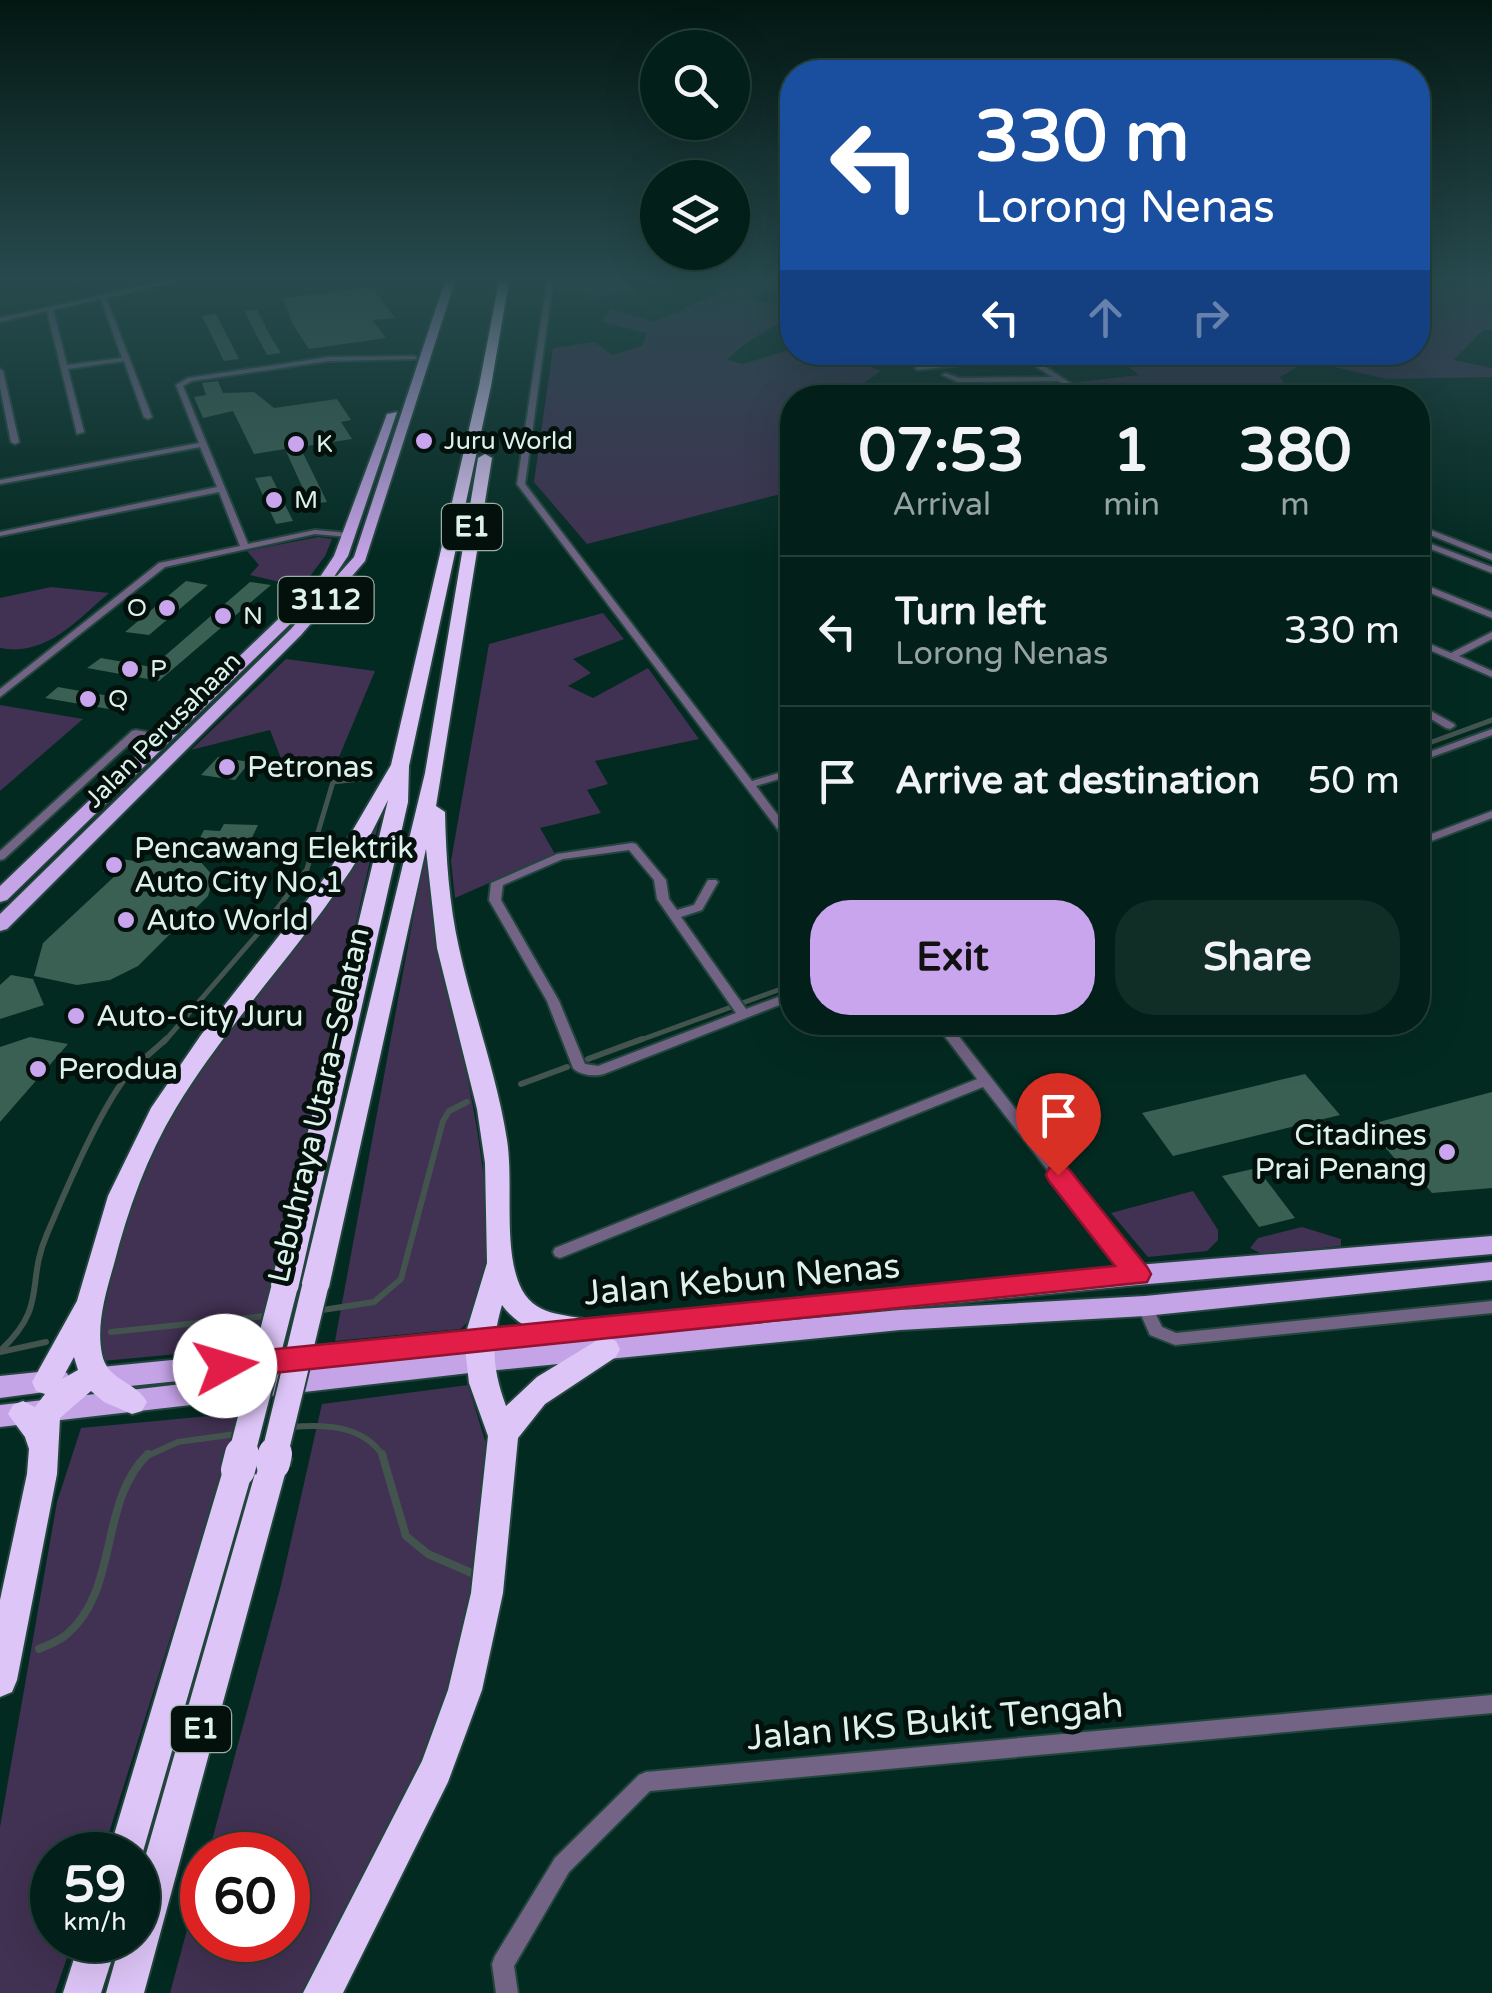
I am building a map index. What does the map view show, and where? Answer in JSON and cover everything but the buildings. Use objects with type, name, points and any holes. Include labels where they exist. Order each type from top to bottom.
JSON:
[{"type":"highway","name":"Lebuhraya Utara–Selatan","points":[[133,1832],[238,1470],[284,1289],[398,802],[400,766],[487,374]]},
{"type":"highway","name":"Lebuhraya Utara–Selatan","points":[[125,1993],[273,1463],[434,774],[500,374]]},
{"type":"highway","points":[[132,1402],[108,1393],[89,1379],[87,1354],[92,1297],[107,1236],[144,1144],[196,1058],[338,875],[400,766]]},
{"type":"highway","points":[[322,1993],[409,1826],[451,1733],[487,1593],[502,1436],[478,1350],[500,1265],[498,1162],[448,946],[436,854],[434,774]]},
{"type":"highway","points":[[500,1265],[513,1300],[530,1316],[596,1339]]},
{"type":"highway","points":[[0,1680],[42,1474],[43,1449],[29,1406],[92,1297]]},
{"type":"highway","points":[[502,1436],[511,1419],[536,1392],[596,1339]]},
{"type":"highway","points":[[29,1406],[89,1379]]},
{"type":"highway","points":[[82,1993],[92,1962]]},
{"type":"main road","name":"Jalan Perusahaan","points":[[2,892],[321,586],[341,556],[408,374]]},
{"type":"main road","name":"Jalan Perusahaan","points":[[0,925],[296,632],[360,558],[420,374]]},
{"type":"main road","name":"Jalan Kebun Nenas","points":[[89,1379],[596,1339],[1137,1274],[1492,1246]]},
{"type":"main road","name":"Jalan Kebun Nenas","points":[[596,1339],[1145,1306],[1492,1271]]},
{"type":"main road","name":"Jalan Kebun Nenas","points":[[0,1387],[29,1406],[132,1402],[478,1350]]},
{"type":"street","points":[[0,374],[15,442]]},
{"type":"street","points":[[66,374],[80,432]]},
{"type":"street","points":[[132,374],[148,417]]},
{"type":"street","points":[[221,374],[190,378],[178,385],[244,548]]},
{"type":"street","points":[[537,374],[521,484],[780,824]]},
{"type":"street","points":[[1050,374],[1067,385]]},
{"type":"street","points":[[945,375],[969,380],[1057,379]]},
{"type":"street","points":[[0,482],[203,444]]},
{"type":"street","points":[[0,534],[221,489]]},
{"type":"street","points":[[0,694],[162,565],[316,532],[348,534]]},
{"type":"street","points":[[1430,532],[1492,557]]},
{"type":"street","points":[[1430,551],[1450,541]]},
{"type":"street","points":[[1430,546],[1492,570]]},
{"type":"street","points":[[1430,590],[1492,616]]},
{"type":"street","points":[[1452,656],[1492,635]]},
{"type":"street","points":[[1430,647],[1492,674]]},
{"type":"street","points":[[1430,714],[1450,726]]},
{"type":"street","points":[[1430,755],[1492,732]]},
{"type":"street","points":[[0,857],[136,733],[166,738]]},
{"type":"street","points":[[751,784],[780,776]]},
{"type":"street","points":[[1430,838],[1492,814]]},
{"type":"street","points":[[740,1009],[663,899],[660,880],[632,846],[561,856],[510,876],[498,883],[493,892],[552,1001],[580,1068],[599,1071],[740,1009],[780,999]]},
{"type":"street","points":[[675,916],[698,907],[712,882]]},
{"type":"street","points":[[955,1035],[986,1081],[1137,1274]]},
{"type":"street","points":[[560,1252],[986,1081]]},
{"type":"street","points":[[1145,1306],[1156,1332],[1165,1338],[1492,1307]]},
{"type":"street","name":"Jalan IKS Bukit Tengah","points":[[507,1993],[503,1964],[562,1865],[646,1782],[1492,1704]]},
{"type":"shaded area","points":[[549,374],[877,374],[862,385],[780,385],[780,494],[587,544],[534,482]]},
{"type":"shaded area","points":[[1285,374],[1280,377],[1285,385],[1072,383],[1139,375]]},
{"type":"shaded area","points":[[1364,374],[1492,374],[1492,377],[1386,379]]},
{"type":"shaded area","points":[[318,537],[332,539],[325,556],[302,587],[250,575],[259,565],[247,551]]},
{"type":"shaded area","points":[[51,587],[109,593],[46,642],[17,649],[0,648],[0,598]]},
{"type":"shaded area","points":[[603,613],[624,639],[573,659],[591,673],[568,686],[593,698],[648,668],[699,739],[595,761],[608,784],[587,790],[601,813],[540,828],[555,854],[455,898],[451,861],[489,644]]},
{"type":"shaded area","points":[[286,659],[375,671],[339,757],[282,761],[270,730],[191,750]]},
{"type":"shaded area","points":[[0,705],[83,719],[0,791]]},
{"type":"shaded area","points":[[378,825],[260,1346],[103,1361],[96,1333],[139,1174],[170,1110],[226,1029],[337,890]]},
{"type":"shaded area","points":[[429,832],[435,926],[468,1082],[486,1204],[487,1258],[479,1302],[460,1329],[335,1341]]},
{"type":"shaded area","points":[[1193,1191],[1218,1230],[1218,1240],[1207,1251],[1148,1257],[1111,1213]]},
{"type":"shaded area","points":[[1302,1227],[1341,1239],[1341,1246],[1262,1254],[1250,1248],[1258,1238]]},
{"type":"shaded area","points":[[468,1385],[487,1447],[488,1511],[467,1649],[433,1752],[309,1993],[170,1993],[180,1956],[180,1962],[310,1962],[310,1832],[214,1832],[280,1589],[322,1404]]},
{"type":"shaded area","points":[[241,1413],[109,1832],[30,1832],[30,1962],[66,1962],[55,1993],[0,1993],[0,1827],[57,1502],[81,1428]]},
{"type":"waterway","points":[[1430,743],[1492,720],[1488,721]]},
{"type":"waterway","points":[[164,1042],[261,930],[307,869],[333,782],[368,778]]},
{"type":"waterway","points":[[635,1042],[780,989]]},
{"type":"waterway","points":[[0,1351],[15,1335],[31,1307],[47,1234],[97,1124],[132,1070],[166,1039]]},
{"type":"waterway","points":[[588,1059],[642,1039]]},
{"type":"waterway","points":[[521,1084],[567,1067]]},
{"type":"waterway","points":[[316,1311],[374,1302],[401,1279],[443,1121],[449,1111],[467,1102]]},
{"type":"waterway","points":[[111,1332],[265,1316]]},
{"type":"waterway","points":[[0,1352],[46,1342]]},
{"type":"waterway","points":[[291,1427],[343,1429],[366,1438],[382,1455]]},
{"type":"waterway","points":[[146,1457],[178,1442],[236,1434]]},
{"type":"waterway","points":[[382,1455],[406,1536],[428,1554],[474,1574]]},
{"type":"waterway","points":[[39,1649],[63,1637],[83,1616],[95,1594],[122,1496],[146,1457]]},
{"type":"place","name":"Juru World","points":[[424,441]]},
{"type":"place","name":"K","points":[[296,444]]},
{"type":"place","name":"M","points":[[274,500]]},
{"type":"place","name":"O","points":[[167,608]]},
{"type":"place","name":"N","points":[[223,616]]},
{"type":"place","name":"P","points":[[130,669]]},
{"type":"place","name":"Q","points":[[88,699]]},
{"type":"place","name":"Petronas","points":[[227,767]]},
{"type":"place","name":"Pencawang Elektrik Auto City No.1","points":[[114,865]]},
{"type":"place","name":"Auto World","points":[[126,920]]},
{"type":"place","name":"Auto-City Juru","points":[[76,1016]]},
{"type":"place","name":"Perodua","points":[[38,1069]]},
{"type":"place","name":"Citadines Prai Penang","points":[[1447,1152]]},
{"type":"route","points":[[225,1366],[1137,1274],[1058,1175]]}]
